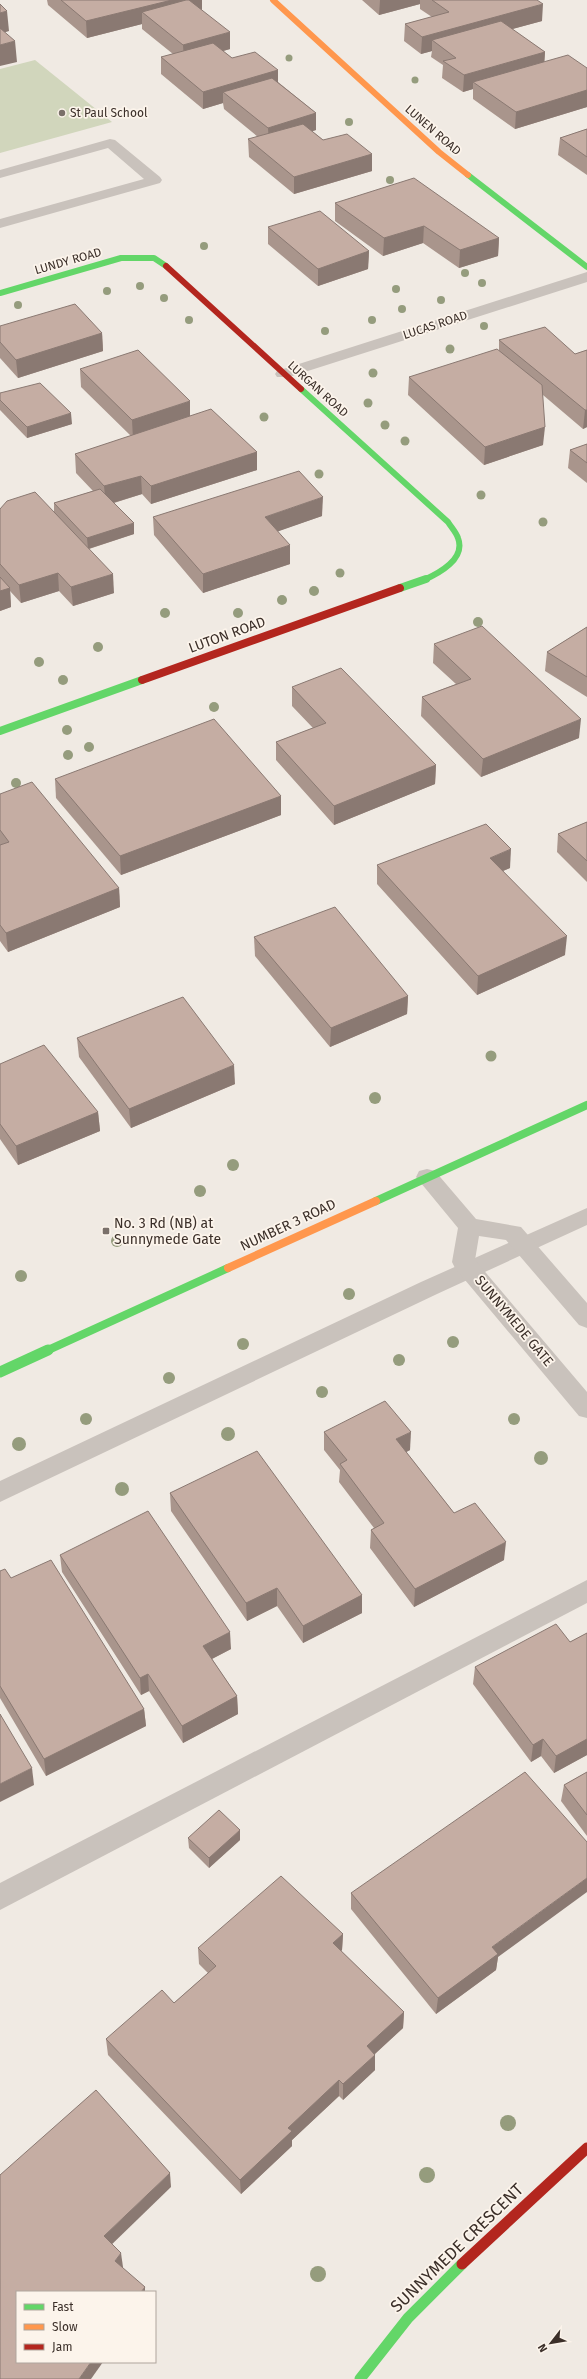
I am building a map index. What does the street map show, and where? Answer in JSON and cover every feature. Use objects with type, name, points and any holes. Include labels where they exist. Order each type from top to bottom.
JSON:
[{"type":"street","name":"LUNEN ROAD","points":[[273,0],[439,152],[587,267]]},
{"type":"street","points":[[0,174],[110,143],[155,180],[0,224]]},
{"type":"street","name":"LUNDY ROAD","points":[[0,293],[121,258],[143,257]]},
{"type":"street","name":"LURGAN ROAD","points":[[143,257],[154,258],[162,262],[283,374],[448,522],[459,541],[457,556]]},
{"type":"street","name":"LUCAS ROAD","points":[[283,374],[587,277]]},
{"type":"street","name":"LUTON ROAD","points":[[0,731],[426,579],[446,569],[457,556]]},
{"type":"street","name":"NUMBER 3 ROAD","points":[[0,1372],[587,1105]]},
{"type":"street","points":[[427,1177],[469,1226],[513,1233],[587,1319]]},
{"type":"street","points":[[0,1492],[430,1288],[471,1271],[587,1216]]},
{"type":"street","name":"SUNNYMEDE GATE","points":[[469,1226],[463,1262],[587,1409]]},
{"type":"street","points":[[0,1897],[587,1591]]},
{"type":"street","name":"SUNNYMEDE CRESCENT","points":[[360,2379],[385,2343],[421,2301],[587,2148]]},
{"type":"green space","points":[[35,60],[112,122],[0,153],[0,69]]},
{"type":"building","points":[[61,0],[172,0],[86,21]]},
{"type":"building","points":[[189,0],[230,32],[183,45],[142,12]]},
{"type":"building","points":[[432,0],[537,0],[543,4],[422,37],[405,24],[449,12]]},
{"type":"building","points":[[0,4],[7,11],[0,13]]},
{"type":"building","points":[[501,21],[545,52],[464,75],[443,61],[456,58],[432,40]]},
{"type":"building","points":[[0,28],[15,41],[0,45]]},
{"type":"building","points":[[213,43],[232,58],[255,52],[278,70],[203,92],[161,57]]},
{"type":"building","points":[[568,55],[587,68],[587,90],[516,112],[473,82]]},
{"type":"building","points":[[272,78],[316,113],[268,128],[223,92]]},
{"type":"building","points":[[303,124],[323,140],[347,134],[372,154],[294,177],[248,139]]},
{"type":"building","points":[[587,129],[587,157],[560,138]]},
{"type":"building","points":[[414,178],[499,238],[460,250],[424,226],[384,238],[335,203]]},
{"type":"building","points":[[320,211],[369,251],[318,269],[268,227]]},
{"type":"building","points":[[75,304],[102,333],[16,360],[0,342],[0,326]]},
{"type":"building","points":[[545,327],[575,354],[587,350],[587,410],[585,410],[499,340]]},
{"type":"building","points":[[497,349],[542,385],[545,427],[485,447],[409,377]]},
{"type":"building","points":[[138,350],[190,401],[132,420],[80,369]]},
{"type":"building","points":[[40,383],[71,413],[27,427],[0,400],[0,393]]},
{"type":"building","points":[[211,409],[257,452],[151,486],[141,476],[104,486],[75,454]]},
{"type":"building","points":[[587,444],[587,463],[570,450]]},
{"type":"building","points":[[299,471],[323,497],[265,517],[290,545],[203,574],[153,517]]},
{"type":"building","points":[[100,489],[134,523],[87,538],[54,503]]},
{"type":"building","points":[[35,492],[113,574],[71,587],[58,573],[19,585],[0,564],[0,509],[7,501]]},
{"type":"building","points":[[0,577],[10,588],[0,591]]},
{"type":"building","points":[[482,626],[581,719],[483,759],[422,697],[471,679],[434,644]]},
{"type":"building","points":[[587,627],[587,677],[547,652]]},
{"type":"building","points":[[341,668],[436,765],[334,806],[276,742],[326,723],[292,687]]},
{"type":"building","points":[[214,719],[281,796],[120,856],[55,779]]},
{"type":"building","points":[[32,782],[119,888],[6,933],[0,925],[0,845],[9,842],[0,830],[0,794]]},
{"type":"building","points":[[587,822],[587,861],[558,834]]},
{"type":"building","points":[[486,824],[511,849],[490,858],[567,936],[478,976],[377,865]]},
{"type":"building","points":[[335,907],[408,996],[331,1028],[254,937]]},
{"type":"building","points":[[183,997],[234,1065],[129,1109],[77,1038]]},
{"type":"building","points":[[44,1045],[98,1112],[16,1146],[0,1124],[0,1064]]},
{"type":"building","points":[[385,1401],[411,1432],[396,1439],[454,1513],[475,1503],[506,1542],[415,1589],[371,1530],[384,1523],[340,1464],[347,1460],[324,1432]]},
{"type":"building","points":[[257,1451],[362,1595],[303,1626],[277,1588],[246,1603],[170,1493]]},
{"type":"building","points":[[148,1511],[230,1632],[203,1646],[237,1696],[182,1726],[148,1674],[140,1678],[60,1555]]},
{"type":"building","points":[[51,1560],[144,1709],[44,1759],[0,1686],[0,1571],[5,1569],[11,1578]]},
{"type":"building","points":[[556,1624],[570,1642],[587,1633],[587,1739],[556,1756],[543,1739],[533,1745],[475,1667]]},
{"type":"building","points":[[0,1714],[32,1768],[0,1784]]},
{"type":"building","points":[[525,1772],[587,1842],[587,1878],[492,1947],[498,1954],[438,1998],[351,1893]]},
{"type":"building","points":[[587,1772],[587,1815],[564,1785]]},
{"type":"building","points":[[219,1810],[240,1830],[209,1858],[188,1838]]},
{"type":"building","points":[[281,1876],[343,1934],[333,1943],[404,2012],[367,2046],[375,2055],[343,2084],[339,2080],[288,2128],[292,2131],[240,2180],[106,2039],[162,1990],[174,2003],[216,1966],[198,1948]]},
{"type":"building","points":[[96,2090],[170,2173],[104,2236],[121,2253],[115,2261],[145,2287],[142,2291],[16,2291],[16,2363],[90,2363],[79,2379],[0,2379],[0,2175]]},
{"type":"traffic: fast","points":[[468,175],[587,267]]},
{"type":"traffic: fast","points":[[0,293],[121,258],[154,258],[166,266]]},
{"type":"traffic: fast","points":[[301,389],[448,522],[457,536],[459,541],[458,551],[454,560],[447,567],[429,578],[400,588]]},
{"type":"traffic: fast","points":[[0,731],[142,680]]},
{"type":"traffic: fast","points":[[376,1201],[587,1105]]},
{"type":"traffic: fast","points":[[0,1372],[228,1268]]},
{"type":"traffic: fast","points":[[360,2379],[408,2318],[433,2291],[462,2264]]},
{"type":"traffic: slow","points":[[273,0],[439,152],[468,175]]},
{"type":"traffic: slow","points":[[228,1268],[376,1201]]},
{"type":"traffic: jam","points":[[166,266],[301,389]]},
{"type":"traffic: jam","points":[[142,680],[400,588]]},
{"type":"traffic: jam","points":[[462,2264],[587,2148]]},
{"type":"place","name":"St Paul School","points":[[62,113]]},
{"type":"place","name":"No. 3 Rd (NB) at Sunnymede Gate","points":[[106,1231]]}]
